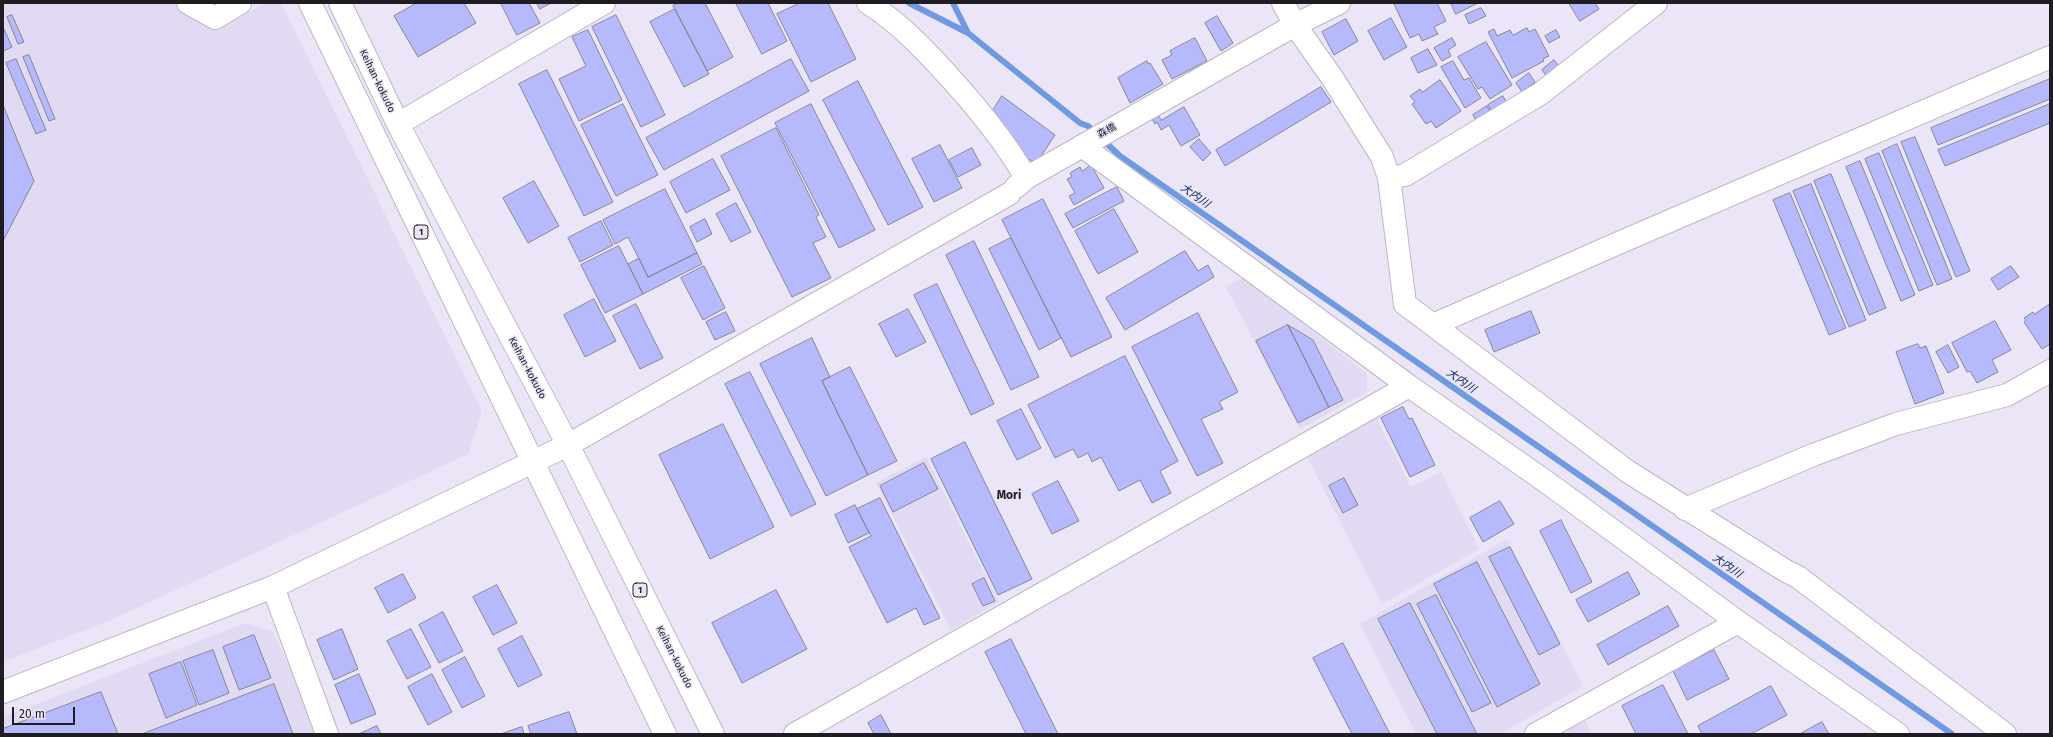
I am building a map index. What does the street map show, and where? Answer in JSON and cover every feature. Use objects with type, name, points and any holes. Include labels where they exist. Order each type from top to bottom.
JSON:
[{"type":"main road","points":[[188,3],[215,18],[240,3]]},
{"type":"main road","name":"1","points":[[310,3],[665,734]]},
{"type":"main road","name":"Keihan-kokudo","points":[[340,3],[398,124],[568,445],[713,734]]},
{"type":"main road","points":[[398,124],[604,3]]},
{"type":"main road","points":[[868,3],[892,18],[926,50],[980,111],[1015,159],[1026,178]]},
{"type":"main road","points":[[1283,3],[1295,25],[1333,79],[1382,158],[1389,178],[1405,304],[1627,471],[1786,572],[1798,577],[2005,734]]},
{"type":"main road","name":"森橋","points":[[3,692],[273,587],[568,445],[1009,194],[1026,178],[1126,120],[1295,25],[1339,3]]},
{"type":"main road","points":[[1389,178],[1405,175],[1540,94],[1656,3]]},
{"type":"main road","points":[[1433,325],[1614,245],[2050,57]]},
{"type":"main road","points":[[1085,144],[1409,386],[1545,481],[1738,622],[1898,734]]},
{"type":"main road","points":[[1685,509],[1813,455],[1896,424],[2007,395],[2050,371]]},
{"type":"main road","points":[[795,734],[1409,386]]},
{"type":"main road","points":[[273,587],[327,734]]},
{"type":"main road","points":[[1536,734],[1738,622]]},
{"type":"shaded area","points":[[3,3],[173,3],[206,20],[214,30],[266,3],[281,3],[482,411],[468,454],[111,620],[3,662]]},
{"type":"shaded area","points":[[1244,277],[1367,374],[1367,392],[1300,429],[1226,287]]},
{"type":"shaded area","points":[[1376,417],[1411,487],[1441,472],[1479,549],[1382,604],[1306,455]]},
{"type":"shaded area","points":[[926,457],[999,602],[951,630],[876,483]]},
{"type":"shaded area","points":[[1507,539],[1583,686],[1500,734],[1416,734],[1360,624]]},
{"type":"shaded area","points":[[245,623],[272,631],[293,673],[316,734],[3,734],[3,717]]},
{"type":"shaded area","points":[[1584,717],[1592,734],[1552,734]]},
{"type":"building","points":[[417,3],[464,3],[476,23],[418,57],[394,16]]},
{"type":"building","points":[[501,3],[529,3],[540,23],[517,35]]},
{"type":"building","points":[[537,3],[551,3],[540,9]]},
{"type":"building","points":[[679,3],[705,3],[733,57],[707,71],[673,6]]},
{"type":"building","points":[[736,3],[768,3],[787,41],[762,54]]},
{"type":"building","points":[[800,3],[828,3],[856,59],[811,82],[777,14]]},
{"type":"building","points":[[1437,3],[1446,21],[1434,27],[1438,34],[1422,41],[1419,34],[1410,38],[1394,4]]},
{"type":"building","points":[[1451,3],[1478,3],[1456,14]]},
{"type":"building","points":[[1569,3],[1595,3],[1599,9],[1580,21]]},
{"type":"building","points":[[1481,8],[1486,16],[1469,24],[1465,15]]},
{"type":"building","points":[[675,9],[709,74],[684,87],[650,22]]},
{"type":"building","points":[[12,15],[24,42],[18,44],[7,17]]},
{"type":"building","points":[[616,15],[665,115],[641,127],[592,27]]},
{"type":"building","points":[[1217,16],[1233,43],[1221,51],[1205,23]]},
{"type":"building","points":[[1391,18],[1407,47],[1384,60],[1368,31]]},
{"type":"building","points":[[1346,19],[1358,41],[1334,55],[1322,32]]},
{"type":"building","points":[[3,27],[12,47],[3,51]]},
{"type":"building","points":[[1527,28],[1529,32],[1535,29],[1549,56],[1543,59],[1544,61],[1512,78],[1488,32],[1494,29],[1497,36],[1510,30],[1513,35]]},
{"type":"building","points":[[588,30],[622,100],[579,121],[559,79],[586,66],[572,37]]},
{"type":"building","points":[[1556,30],[1560,37],[1549,43],[1545,36]]},
{"type":"building","points":[[1195,38],[1207,61],[1172,79],[1162,60],[1172,55],[1170,51]]},
{"type":"building","points":[[1452,38],[1456,45],[1448,50],[1451,56],[1442,61],[1434,48]]},
{"type":"building","points":[[1486,42],[1512,85],[1490,99],[1482,87],[1478,89],[1458,57]]},
{"type":"building","points":[[1428,49],[1437,65],[1418,73],[1411,58]]},
{"type":"building","points":[[29,55],[55,119],[49,121],[23,57]]},
{"type":"building","points":[[16,59],[46,130],[36,134],[6,63]]},
{"type":"building","points":[[791,59],[809,91],[664,170],[646,138]]},
{"type":"building","points":[[1554,60],[1560,67],[1547,77],[1542,70]]},
{"type":"building","points":[[1147,61],[1148,64],[1150,63],[1163,84],[1130,103],[1118,78]]},
{"type":"building","points":[[1453,61],[1464,80],[1469,78],[1481,98],[1465,108],[1441,67]]},
{"type":"building","points":[[547,70],[613,202],[584,216],[519,84]]},
{"type":"building","points":[[1529,73],[1535,82],[1522,92],[1516,83]]},
{"type":"building","points":[[2050,79],[2050,99],[1938,145],[1931,128]]},
{"type":"building","points":[[1440,80],[1461,111],[1436,128],[1431,121],[1426,124],[1412,104],[1415,102],[1410,96],[1420,89],[1422,92]]},
{"type":"building","points":[[858,81],[923,207],[888,225],[823,100]]},
{"type":"building","points":[[1321,87],[1331,102],[1225,166],[1216,150]]},
{"type":"building","points":[[1002,96],[1055,135],[1040,158],[1034,161],[1019,157],[992,112]]},
{"type":"building","points":[[1503,96],[1508,105],[1493,113],[1488,105]]},
{"type":"building","points":[[623,104],[658,175],[616,196],[581,125]]},
{"type":"building","points":[[811,104],[875,230],[839,248],[775,123]]},
{"type":"building","points":[[2050,104],[2050,123],[1945,166],[1938,150]]},
{"type":"building","points":[[3,105],[34,181],[3,241]]},
{"type":"building","points":[[1487,106],[1491,112],[1476,121],[1473,115]]},
{"type":"building","points":[[1184,107],[1200,135],[1181,146],[1169,125],[1161,130],[1157,122],[1155,124],[1151,117],[1157,113],[1161,120]]},
{"type":"building","points":[[776,128],[819,215],[816,217],[826,237],[813,243],[831,278],[792,297],[721,156]]},
{"type":"building","points":[[1915,137],[1970,271],[1956,277],[1901,142]]},
{"type":"building","points":[[1199,139],[1211,153],[1203,161],[1190,147]]},
{"type":"building","points":[[1897,144],[1952,279],[1937,285],[1882,151]]},
{"type":"building","points":[[940,145],[962,188],[934,202],[912,159]]},
{"type":"building","points":[[972,148],[981,165],[958,177],[949,160]]},
{"type":"building","points":[[1879,153],[1933,285],[1919,291],[1865,159]]},
{"type":"building","points":[[713,159],[730,190],[686,213],[670,182]]},
{"type":"building","points":[[1860,161],[1915,295],[1901,301],[1846,167]]},
{"type":"building","points":[[1091,165],[1104,188],[1074,205],[1069,196],[1075,193],[1067,179],[1072,177],[1070,173],[1080,167],[1082,171]]},
{"type":"building","points":[[1831,174],[1886,308],[1869,315],[1814,181]]},
{"type":"building","points":[[534,181],[559,226],[528,243],[503,198]]},
{"type":"building","points":[[1811,184],[1866,320],[1849,327],[1793,191]]},
{"type":"building","points":[[1117,187],[1124,201],[1073,228],[1065,214]]},
{"type":"building","points":[[665,189],[697,253],[648,277],[628,237],[615,244],[603,220]]},
{"type":"building","points":[[1790,193],[1846,328],[1829,335],[1773,200]]},
{"type":"building","points":[[1043,199],[1112,337],[1071,357],[1002,220]]},
{"type":"building","points":[[736,203],[751,232],[731,242],[716,214]]},
{"type":"building","points":[[1114,209],[1138,252],[1098,274],[1075,231]]},
{"type":"building","points":[[705,219],[712,234],[697,242],[690,227]]},
{"type":"building","points":[[601,221],[613,245],[580,262],[568,238]]},
{"type":"building","points":[[1011,238],[1061,338],[1039,350],[989,249]]},
{"type":"building","points":[[974,241],[1039,377],[1011,390],[946,255]]},
{"type":"building","points":[[619,246],[643,294],[605,313],[581,265]]},
{"type":"building","points":[[1185,251],[1198,271],[1208,265],[1214,277],[1125,330],[1106,298]]},
{"type":"building","points":[[697,253],[702,264],[643,294],[628,264],[639,258],[648,277]]},
{"type":"building","points":[[704,266],[725,308],[703,320],[681,278]]},
{"type":"building","points":[[2011,266],[2019,277],[1998,290],[1991,279]]},
{"type":"building","points":[[937,284],[994,404],[971,415],[914,295]]},
{"type":"building","points":[[594,299],[616,341],[585,357],[564,315]]},
{"type":"building","points":[[636,304],[663,358],[640,369],[613,316]]},
{"type":"building","points":[[2050,304],[2050,344],[2042,349],[2024,322],[2026,320],[2024,318],[2033,312],[2034,314]]},
{"type":"building","points":[[908,309],[926,342],[896,357],[879,324]]},
{"type":"building","points":[[1531,311],[1540,333],[1494,352],[1485,330]]},
{"type":"building","points":[[726,312],[735,331],[715,340],[706,322]]},
{"type":"building","points":[[1198,313],[1238,392],[1219,402],[1223,409],[1201,419],[1223,463],[1197,476],[1132,347]]},
{"type":"building","points":[[1995,321],[2011,350],[1992,360],[1998,372],[1977,383],[1970,371],[1967,372],[1952,343]]},
{"type":"building","points":[[1288,325],[1329,407],[1298,423],[1256,341]]},
{"type":"building","points":[[1288,325],[1313,340],[1343,400],[1329,407]]},
{"type":"building","points":[[812,338],[830,377],[822,381],[868,475],[826,496],[760,364]]},
{"type":"building","points":[[1918,344],[1920,348],[1926,346],[1944,393],[1915,404],[1896,352]]},
{"type":"building","points":[[1948,345],[1959,367],[1948,373],[1936,352]]},
{"type":"building","points":[[1125,356],[1178,461],[1160,471],[1171,493],[1152,503],[1140,480],[1119,491],[1101,457],[1092,462],[1088,453],[1078,458],[1073,449],[1055,458],[1028,405]]},
{"type":"building","points":[[850,367],[897,461],[868,475],[822,381]]},
{"type":"building","points":[[750,372],[816,504],[791,516],[725,384]]},
{"type":"building","points":[[1403,407],[1409,419],[1412,418],[1435,465],[1410,477],[1381,418]]},
{"type":"building","points":[[1021,409],[1041,448],[1017,460],[997,421]]},
{"type":"building","points":[[723,424],[774,527],[710,559],[659,455]]},
{"type":"building","points":[[965,442],[1032,579],[998,595],[931,459]]},
{"type":"building","points":[[924,463],[938,489],[893,512],[880,486]]},
{"type":"building","points":[[1344,478],[1358,505],[1343,513],[1329,486]]},
{"type":"building","points":[[1058,481],[1079,521],[1052,534],[1032,494]]},
{"type":"building","points":[[880,498],[940,618],[924,625],[916,608],[887,623],[849,547],[871,536],[857,509]]},
{"type":"building","points":[[1500,501],[1514,524],[1483,542],[1470,518]]},
{"type":"building","points":[[855,505],[869,533],[848,543],[835,515]]},
{"type":"building","points":[[1561,520],[1592,582],[1571,593],[1540,531]]},
{"type":"building","points":[[1510,547],[1560,644],[1539,655],[1489,557]]},
{"type":"building","points":[[1477,562],[1540,684],[1497,707],[1434,584]]},
{"type":"building","points":[[1628,572],[1640,594],[1588,622],[1576,600]]},
{"type":"building","points":[[403,574],[416,598],[388,613],[375,588]]},
{"type":"building","points":[[984,578],[995,601],[983,606],[972,584]]},
{"type":"building","points":[[497,585],[517,623],[493,635],[473,597]]},
{"type":"building","points":[[776,590],[807,649],[742,683],[712,623]]},
{"type":"building","points":[[1436,595],[1491,703],[1472,712],[1417,604]]},
{"type":"building","points":[[1410,603],[1477,734],[1437,734],[1378,619]]},
{"type":"building","points":[[1668,606],[1679,626],[1608,665],[1597,645]]},
{"type":"building","points":[[443,612],[463,651],[439,663],[419,625]]},
{"type":"building","points":[[342,629],[358,669],[334,680],[317,640]]},
{"type":"building","points":[[411,629],[431,667],[407,679],[387,641]]},
{"type":"building","points":[[254,635],[271,678],[239,690],[223,647]]},
{"type":"building","points":[[522,636],[542,675],[518,687],[498,649]]},
{"type":"building","points":[[1011,639],[1058,734],[1026,734],[985,652]]},
{"type":"building","points":[[1343,643],[1390,734],[1352,734],[1313,658]]},
{"type":"building","points":[[213,650],[229,693],[199,705],[183,661]]},
{"type":"building","points":[[1714,650],[1729,679],[1687,700],[1673,671]]},
{"type":"building","points":[[465,657],[485,696],[462,708],[442,670]]},
{"type":"building","points":[[181,662],[197,705],[166,718],[149,674]]},
{"type":"building","points":[[359,674],[376,714],[351,724],[335,685]]},
{"type":"building","points":[[432,674],[452,712],[428,725],[408,687]]},
{"type":"building","points":[[274,684],[293,734],[142,734]]},
{"type":"building","points":[[1663,685],[1688,734],[1636,734],[1622,706]]},
{"type":"building","points":[[1771,686],[1787,715],[1751,734],[1702,734],[1698,726]]},
{"type":"building","points":[[101,692],[118,734],[3,734],[3,729]]},
{"type":"building","points":[[569,712],[577,734],[531,734],[528,726]]},
{"type":"building","points":[[881,715],[891,734],[874,734],[868,723]]},
{"type":"building","points":[[1822,722],[1829,734],[1800,734]]},
{"type":"building","points":[[377,726],[381,734],[359,734]]},
{"type":"building","points":[[522,727],[524,734],[501,734]]},
{"type":"waterway","name":"大内川","points":[[909,3],[968,33],[1080,123],[1088,126],[1120,156],[1952,734]]},
{"type":"waterway","points":[[953,3],[968,33]]},
{"type":"district","name":"Mori","points":[[1009,496]]}]
